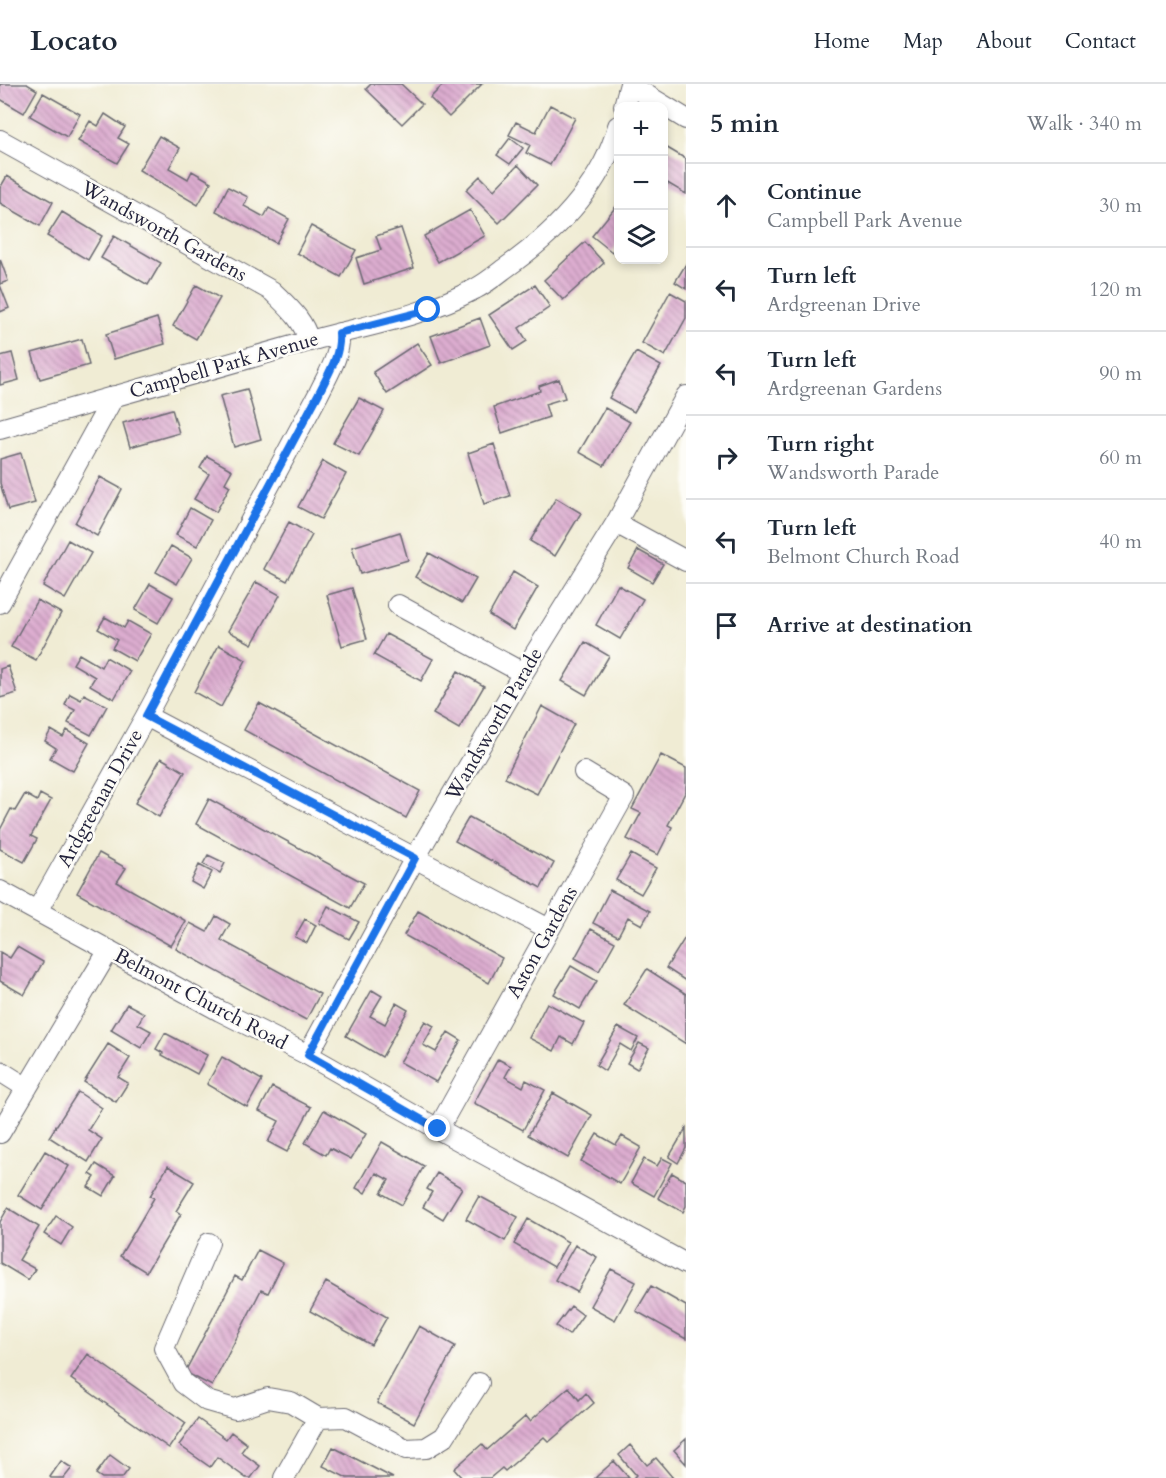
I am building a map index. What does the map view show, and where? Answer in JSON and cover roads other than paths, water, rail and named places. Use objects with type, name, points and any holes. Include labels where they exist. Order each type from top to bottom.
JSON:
[{"type":"street","points":[[625,102],[630,85],[686,119]]},
{"type":"street","name":"Wandsworth Gardens","points":[[0,140],[272,291],[305,328],[309,341]]},
{"type":"street","name":"Campbell Park Avenue","points":[[0,429],[309,341],[428,310],[476,289],[522,257],[564,219],[596,178],[614,140]]},
{"type":"street","name":"Ardgreenan Drive","points":[[37,912],[146,716],[324,384],[337,356],[340,343],[339,333]]},
{"type":"street","points":[[0,603],[114,396]]},
{"type":"street","name":"Wandsworth Parade","points":[[308,1055],[415,858],[523,673],[616,523],[686,396]]},
{"type":"street","points":[[616,523],[686,561]]},
{"type":"street","points":[[398,605],[523,673]]},
{"type":"street","points":[[146,716],[549,929]]},
{"type":"street","name":"Aston Gardens","points":[[438,1129],[624,796],[584,772]]},
{"type":"street","name":"Belmont Church Road","points":[[0,891],[220,1011],[308,1055],[438,1129],[686,1264]]},
{"type":"street","points":[[0,1133],[109,951]]},
{"type":"street","points":[[0,1071],[27,1088]]},
{"type":"street","points":[[209,1243],[164,1348],[183,1383],[207,1401],[235,1409],[268,1398],[291,1402],[318,1418],[346,1417],[406,1449],[426,1448],[444,1437],[479,1383]]},
{"type":"street","points":[[284,1478],[318,1418]]}]
